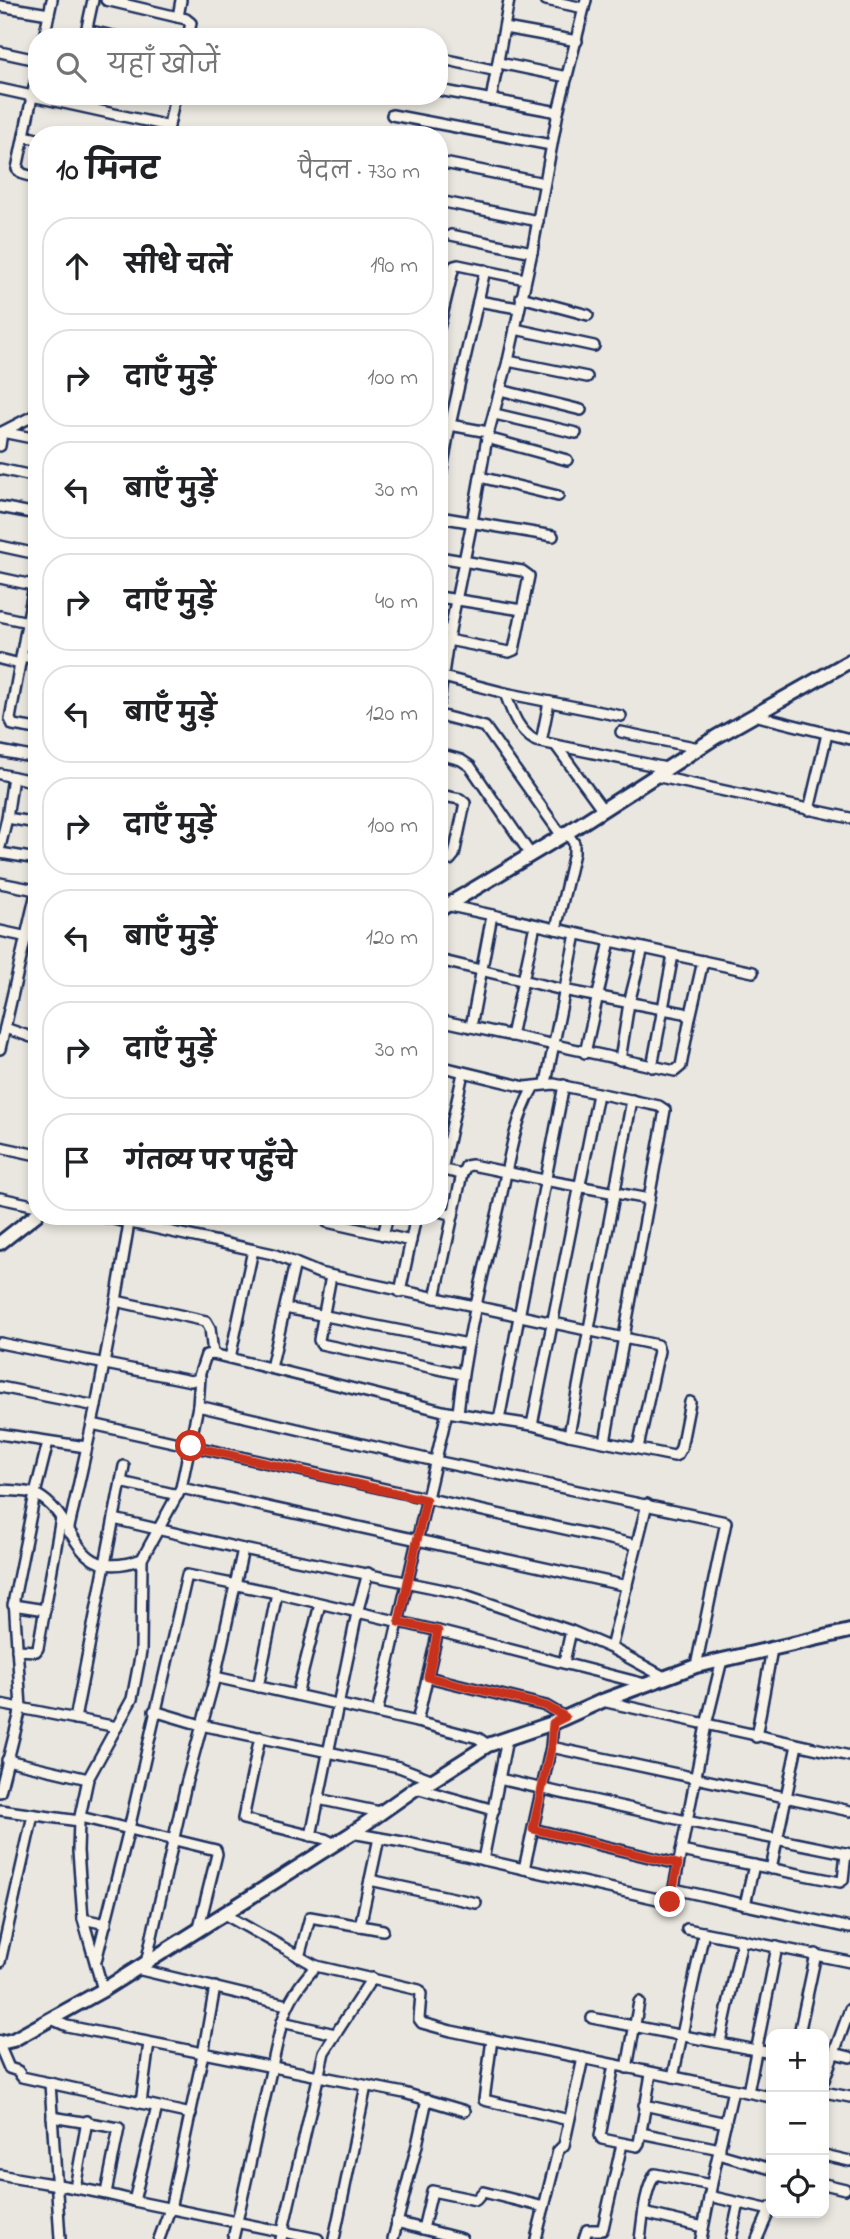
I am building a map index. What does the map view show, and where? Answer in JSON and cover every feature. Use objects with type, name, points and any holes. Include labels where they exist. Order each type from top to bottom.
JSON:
[{"type":"street","points":[[46,28],[52,0]]},
{"type":"street","points":[[86,28],[93,0]]},
{"type":"street","points":[[106,0],[186,19],[191,23],[190,28]]},
{"type":"street","points":[[178,17],[181,0]]},
{"type":"street","points":[[491,100],[509,0]]},
{"type":"street","points":[[448,643],[487,435],[508,361],[558,112],[585,4],[547,0]]},
{"type":"street","points":[[0,6],[49,14]]},
{"type":"street","points":[[505,28],[577,41]]},
{"type":"street","points":[[0,52],[28,58]]},
{"type":"street","points":[[448,59],[567,76]]},
{"type":"street","points":[[0,89],[28,95]]},
{"type":"street","points":[[448,92],[558,112]]},
{"type":"street","points":[[28,175],[17,169],[30,105]]},
{"type":"street","points":[[67,105],[149,126]]},
{"type":"street","points":[[169,126],[173,105]]},
{"type":"street","points":[[393,115],[551,145]]},
{"type":"street","points":[[24,136],[28,137]]},
{"type":"street","points":[[448,164],[544,183]]},
{"type":"street","points":[[448,203],[538,221]]},
{"type":"street","points":[[451,235],[532,252]]},
{"type":"street","points":[[448,290],[454,265],[525,279]]},
{"type":"street","points":[[448,436],[485,270]]},
{"type":"street","points":[[521,297],[587,315]]},
{"type":"street","points":[[478,301],[518,308]]},
{"type":"street","points":[[515,329],[594,346]]},
{"type":"street","points":[[508,361],[587,377]]},
{"type":"street","points":[[500,390],[581,410]]},
{"type":"street","points":[[495,414],[576,433]]},
{"type":"street","points":[[1,432],[28,418]]},
{"type":"street","points":[[450,425],[567,460]]},
{"type":"street","points":[[1,432],[28,437]]},
{"type":"street","points":[[0,446],[1,432]]},
{"type":"street","points":[[0,469],[28,475]]},
{"type":"street","points":[[480,477],[558,496]]},
{"type":"street","points":[[0,506],[28,512]]},
{"type":"street","points":[[448,518],[553,536]]},
{"type":"street","points":[[0,546],[28,552]]},
{"type":"street","points":[[448,558],[526,573],[529,576],[512,652],[449,636]]},
{"type":"street","points":[[0,578],[28,584]]},
{"type":"street","points":[[448,599],[522,610]]},
{"type":"street","points":[[0,615],[28,619]]},
{"type":"street","points":[[28,631],[10,722],[28,727]]},
{"type":"street","points":[[0,659],[28,660]]},
{"type":"street","points":[[448,905],[752,715],[846,666]]},
{"type":"street","points":[[448,678],[505,693],[621,716]]},
{"type":"street","points":[[505,693],[514,719],[521,729],[541,742],[850,818]]},
{"type":"street","points":[[0,702],[12,704]]},
{"type":"street","points":[[541,742],[549,702]]},
{"type":"street","points":[[752,715],[850,739]]},
{"type":"street","points":[[448,717],[485,727],[564,834],[574,843],[556,929]]},
{"type":"street","points":[[621,732],[698,748]]},
{"type":"street","points":[[809,810],[827,734]]},
{"type":"street","points":[[557,747],[603,810]]},
{"type":"street","points":[[0,751],[28,756]]},
{"type":"street","points":[[448,756],[470,766],[531,855]]},
{"type":"street","points":[[0,774],[28,780]]},
{"type":"street","points":[[0,847],[13,777]]},
{"type":"street","points":[[448,797],[466,803],[454,855],[448,860]]},
{"type":"street","points":[[7,818],[28,822]]},
{"type":"street","points":[[0,853],[28,858]]},
{"type":"street","points":[[0,883],[28,890]]},
{"type":"street","points":[[448,909],[492,915],[753,972]]},
{"type":"street","points":[[471,1027],[492,915]]},
{"type":"street","points":[[0,1049],[28,925]]},
{"type":"street","points":[[511,1036],[536,925]]},
{"type":"street","points":[[0,931],[28,937]]},
{"type":"street","points":[[546,1083],[576,934]]},
{"type":"street","points":[[585,1053],[610,941]]},
{"type":"street","points":[[620,1060],[629,1003],[643,948]]},
{"type":"street","points":[[652,1067],[673,955]]},
{"type":"street","points":[[448,1022],[675,1071],[679,1069],[703,961]]},
{"type":"street","points":[[448,963],[563,990],[684,1013],[690,1018]]},
{"type":"street","points":[[5,1028],[28,1036]]},
{"type":"street","points":[[448,1069],[533,1088],[546,1083],[564,1086],[659,1106],[665,1110],[605,1441]]},
{"type":"street","points":[[448,1138],[463,1073]]},
{"type":"street","points":[[499,1420],[564,1086]]},
{"type":"street","points":[[458,1413],[462,1374],[476,1306],[522,1110],[533,1088]]},
{"type":"street","points":[[532,1425],[598,1094]]},
{"type":"street","points":[[569,1435],[632,1100]]},
{"type":"street","points":[[0,1147],[28,1153]]},
{"type":"street","points":[[435,1298],[466,1166],[649,1199]]},
{"type":"street","points":[[448,1171],[462,1174]]},
{"type":"street","points":[[0,1198],[28,1204]]},
{"type":"street","points":[[448,1213],[453,1214]]},
{"type":"street","points":[[0,1243],[28,1221]]},
{"type":"street","points":[[68,1532],[96,1406],[129,1225]]},
{"type":"street","points":[[138,1225],[273,1254],[331,1276],[659,1347],[638,1448]]},
{"type":"street","points":[[340,1225],[411,1241]]},
{"type":"street","points":[[383,1235],[386,1225]]},
{"type":"street","points":[[400,1292],[414,1225]]},
{"type":"street","points":[[230,1358],[253,1250]]},
{"type":"street","points":[[271,1368],[295,1264]]},
{"type":"street","points":[[331,1276],[319,1340],[324,1346],[462,1374]]},
{"type":"street","points":[[116,1301],[206,1321],[211,1328],[213,1354]]},
{"type":"street","points":[[285,1308],[468,1344]]},
{"type":"street","points":[[0,1343],[191,1381],[200,1376]]},
{"type":"street","points":[[103,1990],[83,1919],[78,1851],[79,1819],[88,1779],[132,1699],[141,1652],[142,1559],[180,1491],[191,1446],[204,1357],[209,1353],[447,1412],[532,1425],[569,1435],[677,1455],[681,1448],[690,1402]]},
{"type":"street","points":[[0,1387],[96,1406]]},
{"type":"street","points":[[198,1406],[435,1461],[726,1522],[696,1667]]},
{"type":"street","points":[[377,1713],[447,1412]]},
{"type":"street","points":[[92,1424],[637,1545]]},
{"type":"street","points":[[0,1434],[86,1447]]},
{"type":"street","points":[[0,1792],[20,1708],[13,1605],[48,1442]]},
{"type":"street","points":[[75,1719],[124,1466]]},
{"type":"street","points":[[121,1482],[180,1491],[416,1539],[627,1586]]},
{"type":"street","points":[[0,1490],[35,1494],[47,1503],[61,1518],[85,1555],[105,1563],[119,1564],[142,1559]]},
{"type":"street","points":[[611,1648],[647,1504]]},
{"type":"street","points":[[17,1650],[37,1650],[61,1518]]},
{"type":"street","points":[[114,1519],[243,1549],[459,1593],[571,1631],[611,1648],[666,1678]]},
{"type":"street","points":[[142,1966],[215,1676],[243,1549]]},
{"type":"street","points":[[311,1836],[337,1705],[368,1573]]},
{"type":"street","points":[[96,1963],[186,1576],[277,1593],[438,1631],[647,1685]]},
{"type":"street","points":[[258,1687],[277,1593]]},
{"type":"street","points":[[297,1695],[320,1604]]},
{"type":"street","points":[[13,1605],[45,1610]]},
{"type":"street","points":[[417,1722],[438,1631]]},
{"type":"street","points":[[564,1662],[571,1631]]},
{"type":"street","points":[[191,2114],[22,2077],[18,2071],[9,2068],[0,2045],[103,1990],[335,1844],[416,1788],[488,1745],[553,1723],[602,1701],[696,1667],[850,1631]]},
{"type":"street","points":[[755,1737],[772,1649]]},
{"type":"street","points":[[352,1833],[670,1902],[722,1660]]},
{"type":"street","points":[[215,1676],[417,1722],[478,1738],[488,1745]]},
{"type":"street","points":[[428,1677],[546,1706],[565,1717]]},
{"type":"street","points":[[602,1701],[850,1756]]},
{"type":"street","points":[[0,1704],[117,1727]]},
{"type":"street","points":[[154,1712],[201,1725],[400,1767],[433,1780]]},
{"type":"street","points":[[524,1869],[551,1747],[553,1723]]},
{"type":"street","points":[[260,1737],[243,1819],[335,1844]]},
{"type":"street","points":[[483,1860],[507,1739]]},
{"type":"street","points":[[771,1869],[797,1745]]},
{"type":"street","points":[[551,1747],[850,1811]]},
{"type":"street","points":[[7,1760],[88,1779]]},
{"type":"street","points":[[499,1779],[848,1854],[842,1881],[681,1851]]},
{"type":"street","points":[[416,1788],[494,1810]]},
{"type":"street","points":[[318,1799],[380,1812]]},
{"type":"street","points":[[0,1810],[79,1819],[214,1849],[217,1852],[198,1931]]},
{"type":"street","points":[[0,1962],[33,1815]]},
{"type":"street","points":[[533,1829],[678,1864]]},
{"type":"street","points":[[360,1926],[379,1838]]},
{"type":"street","points":[[744,1905],[754,1865]]},
{"type":"street","points":[[370,1880],[476,1903]]},
{"type":"street","points":[[674,1889],[850,1928]]},
{"type":"street","points":[[224,1914],[316,1966],[420,1991],[419,2018],[422,2023],[651,2074],[766,2096]]},
{"type":"street","points":[[299,1957],[309,1917],[383,1930]]},
{"type":"street","points":[[83,1919],[106,1924]]},
{"type":"street","points":[[687,1929],[850,1962]]},
{"type":"street","points":[[674,2077],[704,1933]]},
{"type":"street","points":[[720,2042],[741,1940]]},
{"type":"street","points":[[748,2092],[777,1947]]},
{"type":"street","points":[[800,2029],[816,1954]]},
{"type":"street","points":[[142,1966],[287,2005]]},
{"type":"street","points":[[233,2239],[287,2005],[295,1990],[316,1966]]},
{"type":"street","points":[[282,2235],[324,2052],[372,1978]]},
{"type":"street","points":[[159,2239],[170,2208],[191,2114],[215,1987]]},
{"type":"street","points":[[627,2068],[639,2002]]},
{"type":"street","points":[[829,2060],[850,2011]]},
{"type":"street","points":[[592,2018],[766,2052]]},
{"type":"street","points":[[51,2019],[67,2026],[427,2099],[465,2111]]},
{"type":"street","points":[[282,2022],[335,2034]]},
{"type":"street","points":[[492,2039],[483,2099],[569,2120]]},
{"type":"street","points":[[141,2103],[149,2043]]},
{"type":"street","points":[[834,2053],[850,2057]]},
{"type":"street","points":[[536,2239],[558,2151],[564,2147],[583,2058]]},
{"type":"street","points":[[614,2065],[600,2136],[602,2139],[622,2144],[637,2146],[651,2074]]},
{"type":"street","points":[[50,2082],[60,2239]]},
{"type":"street","points":[[334,2239],[366,2086]]},
{"type":"street","points":[[701,2239],[733,2090]]},
{"type":"street","points":[[829,2093],[850,2097]]},
{"type":"street","points":[[393,2239],[427,2099]]},
{"type":"street","points":[[644,2105],[726,2123]]},
{"type":"street","points":[[134,2202],[158,2107]]},
{"type":"street","points":[[52,2117],[116,2126],[120,2129],[106,2193]]},
{"type":"street","points":[[75,2188],[87,2121]]},
{"type":"street","points":[[640,2133],[720,2151],[766,2167]]},
{"type":"street","points":[[584,2239],[587,2230],[603,2228],[622,2144]]},
{"type":"street","points":[[829,2156],[850,2161]]},
{"type":"street","points":[[640,2239],[655,2174],[711,2185]]},
{"type":"street","points":[[0,2175],[106,2193],[134,2202],[236,2221],[282,2235],[318,2239]]},
{"type":"street","points":[[829,2185],[845,2189]]},
{"type":"street","points":[[424,2230],[433,2191],[476,2200],[483,2192],[544,2207]]},
{"type":"street","points":[[709,2196],[766,2208]]},
{"type":"street","points":[[731,2239],[739,2203]]},
{"type":"street","points":[[644,2213],[703,2227]]},
{"type":"street","points":[[757,2239],[766,2218]]},
{"type":"street","points":[[396,2222],[449,2238],[462,2239]]},
{"type":"route","points":[[191,1446],[426,1500],[399,1622],[438,1631],[428,1677],[546,1706],[565,1717],[553,1723],[551,1747],[533,1829],[678,1864],[670,1902]]}]
